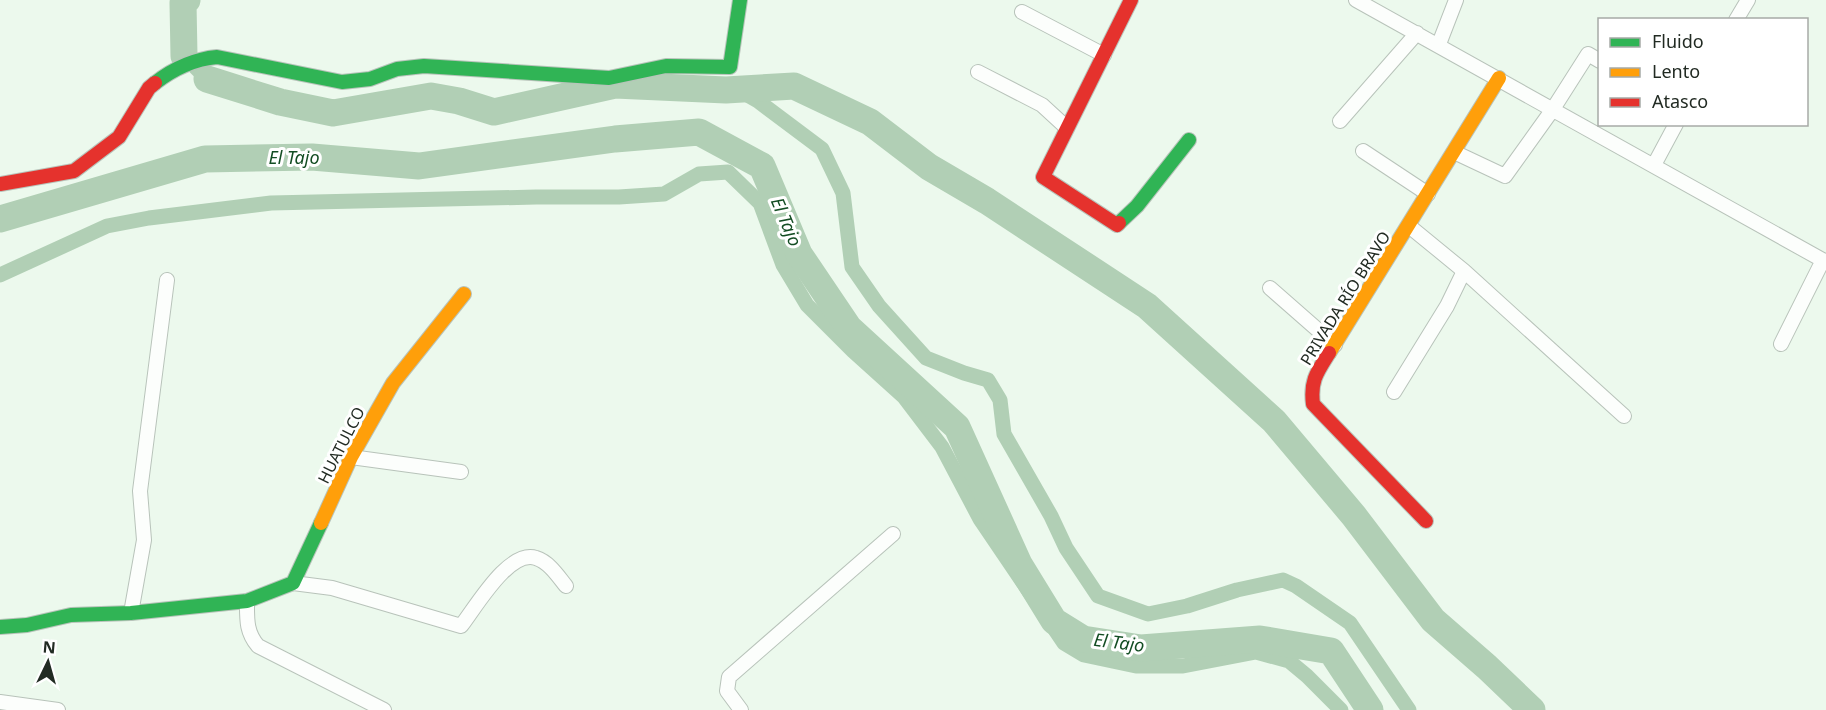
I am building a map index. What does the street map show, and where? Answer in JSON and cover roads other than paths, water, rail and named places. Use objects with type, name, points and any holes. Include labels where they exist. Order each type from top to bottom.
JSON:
[{"type":"street","points":[[0,184],[74,171],[119,137],[149,88],[163,76],[199,60],[217,57],[342,82],[370,79],[396,69],[424,66],[609,78],[666,66],[730,67],[740,0]]},
{"type":"street","points":[[1131,0],[1043,177],[1117,225],[1137,206],[1189,140]]},
{"type":"street","points":[[1357,0],[1824,261],[1781,344]]},
{"type":"street","points":[[1439,44],[1456,0]]},
{"type":"street","points":[[1737,18],[1748,0]]},
{"type":"street","points":[[1022,12],[1104,55]]},
{"type":"street","points":[[1340,121],[1417,33]]},
{"type":"street","points":[[1454,152],[1505,176],[1553,109],[1588,54],[1598,60]]},
{"type":"street","points":[[978,72],[1042,105],[1067,128]]},
{"type":"street","name":"PRIVADA RÍO BRAVO","points":[[1426,521],[1313,404],[1311,390],[1315,376],[1499,78]]},
{"type":"street","points":[[1654,165],[1675,126]]},
{"type":"street","points":[[1363,151],[1428,194]]},
{"type":"street","name":"PRIVADA RÍO BRAVO","points":[[1409,226],[1464,272],[1624,416]]},
{"type":"street","points":[[1394,392],[1447,306],[1464,272]]},
{"type":"street","points":[[131,613],[144,540],[140,491],[167,280]]},
{"type":"street","points":[[1270,288],[1335,345]]},
{"type":"street","name":"HUATULCO","points":[[293,583],[351,457],[393,383],[464,294]]},
{"type":"street","points":[[351,457],[461,472]]},
{"type":"street","points":[[741,710],[727,691],[729,677],[893,534]]},
{"type":"street","points":[[0,627],[27,625],[71,615],[131,613],[247,601],[293,583],[332,588],[461,626],[507,566],[523,557],[535,558],[549,566],[567,586]]},
{"type":"street","points":[[247,601],[247,626],[250,637],[258,646],[384,710]]},
{"type":"street","points":[[0,702],[58,710]]},
{"type":"waterway","points":[[184,56],[183,3],[187,0]]},
{"type":"waterway","points":[[184,56],[207,79]]},
{"type":"waterway","points":[[207,79],[280,102],[333,113],[431,96],[459,101],[494,112],[615,85],[726,90],[794,86],[870,122],[929,167],[987,201],[1147,306],[1274,421],[1354,516],[1433,620],[1532,710]]},
{"type":"waterway","points":[[737,89],[758,101],[822,149],[843,193],[852,267],[879,306],[926,358],[988,380],[1000,400],[1004,434],[1051,516],[1066,548],[1098,596],[1148,614],[1283,580],[1296,586],[1350,623],[1409,710]]},
{"type":"waterway","name":"El Tajo","points":[[0,219],[205,159],[312,157],[419,166],[615,139],[699,132],[762,166],[799,254],[849,328],[957,427],[1019,564],[1054,621],[1083,639],[1141,648],[1260,639],[1331,651],[1370,710]]},
{"type":"waterway","points":[[0,275],[107,226],[149,218],[271,203],[619,197],[664,194],[699,174],[728,172],[760,203],[783,265],[807,305],[904,397],[942,447],[980,519],[1064,643],[1084,655],[1136,666],[1183,666],[1256,652],[1289,661],[1341,710]]}]
